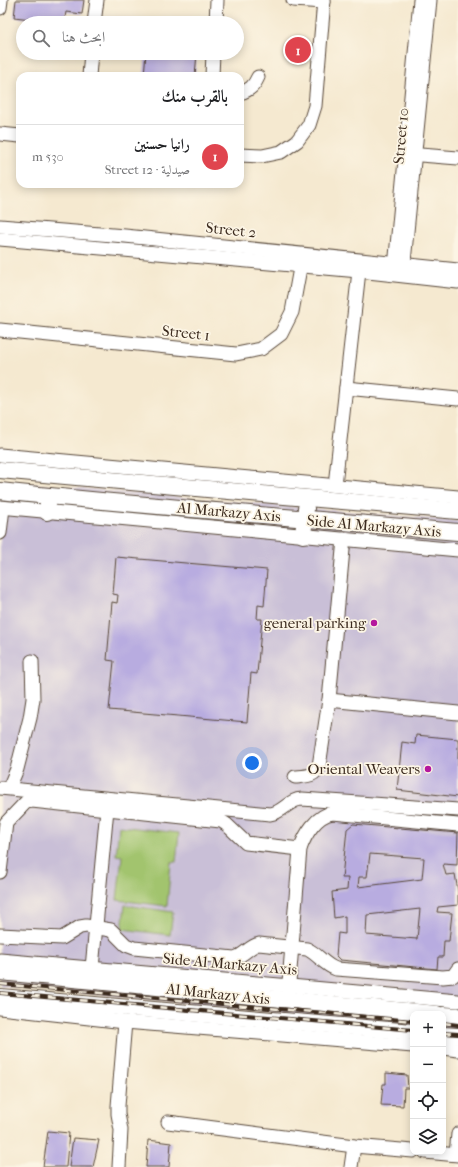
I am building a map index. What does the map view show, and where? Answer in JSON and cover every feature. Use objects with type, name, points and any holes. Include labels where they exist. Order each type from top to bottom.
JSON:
[{"type":"main road","name":"Al Markazy Axis","points":[[0,470],[458,511]]},
{"type":"main road","points":[[59,475],[72,480],[77,486],[76,494],[72,498]]},
{"type":"main road","points":[[118,481],[112,488],[113,495],[116,498],[132,504]]},
{"type":"main road","name":"Al Markazy Axis","points":[[0,491],[48,504],[72,498],[458,532]]},
{"type":"main road","points":[[424,507],[435,494]]},
{"type":"main road","points":[[303,535],[306,498]]},
{"type":"main road","name":"Al Markazy Axis","points":[[0,972],[288,993],[416,1011]]},
{"type":"main road","name":"Al Markazy Axis","points":[[0,997],[315,1031],[410,1032]]},
{"type":"main road","points":[[446,1015],[458,1016]]},
{"type":"main road","points":[[446,1035],[458,1036]]},
{"type":"street","points":[[0,8],[1,0]]},
{"type":"street","points":[[95,16],[97,0]]},
{"type":"street","points":[[216,16],[217,0]]},
{"type":"street","points":[[244,155],[262,156],[281,152],[297,141],[309,125],[315,106],[324,1],[293,0]]},
{"type":"street","name":"Street 10","points":[[411,154],[420,0]]},
{"type":"street","name":"Street 10","points":[[399,269],[411,154],[430,0]]},
{"type":"street","points":[[89,72],[90,60]]},
{"type":"street","points":[[212,72],[213,60]]},
{"type":"street","points":[[244,92],[254,86],[258,77]]},
{"type":"street","points":[[0,134],[16,136]]},
{"type":"street","points":[[411,154],[458,158]]},
{"type":"street","name":"Street 2","points":[[0,226],[125,236],[301,260],[359,271],[399,269],[458,270]]},
{"type":"street","name":"Street 2","points":[[0,239],[301,260],[399,269],[458,282]]},
{"type":"street","name":"Street 1","points":[[0,330],[236,354],[261,349],[281,334],[292,312],[301,260]]},
{"type":"street","points":[[335,485],[359,271]]},
{"type":"street","points":[[346,388],[458,399]]},
{"type":"street","points":[[0,455],[458,497]]},
{"type":"street","name":"Side Al Markazy Axis","points":[[1,508],[48,504],[303,535],[458,550]]},
{"type":"street","points":[[0,533],[1,508]]},
{"type":"street","points":[[295,777],[311,776],[315,774],[318,769],[329,700],[344,539]]},
{"type":"street","points":[[32,661],[34,699],[30,718],[17,769],[5,788],[270,814],[276,814],[295,800],[302,799],[458,810]]},
{"type":"street","points":[[329,700],[398,713],[458,713]]},
{"type":"street","points":[[0,872],[6,823],[26,802],[35,801],[221,821],[246,843],[300,850]]},
{"type":"street","points":[[92,968],[107,809]]},
{"type":"street","points":[[288,993],[300,850],[308,832],[320,818],[328,814],[458,825]]},
{"type":"street","points":[[0,935],[62,938],[80,927],[86,926],[111,930],[123,943],[132,948],[234,958],[240,956],[256,944],[292,946],[312,951],[326,964],[336,969],[443,977],[453,976],[458,970]]},
{"type":"street","name":"Side Al Markazy Axis","points":[[0,960],[92,968],[288,993],[458,1001]]},
{"type":"street","points":[[0,1008],[126,1022],[315,1031],[410,1046]]},
{"type":"street","points":[[119,1167],[121,1130],[118,1110],[126,1022]]},
{"type":"street","points":[[446,1048],[458,1050]]},
{"type":"street","points":[[168,1122],[354,1146],[410,1151]]},
{"type":"street","points":[[446,1153],[457,1154],[458,1134]]},
{"type":"street","points":[[351,1167],[354,1146]]},
{"type":"shaded area","points":[[0,481],[458,521],[458,1031],[446,1030],[446,1011],[410,1011],[410,1027],[124,997],[0,986]]},
{"type":"green space","points":[[119,826],[179,833],[176,862],[171,862],[167,906],[117,900],[122,856],[116,855]]},
{"type":"green space","points":[[125,905],[173,912],[170,935],[122,929]]},
{"type":"building","points":[[16,0],[84,0],[82,14],[66,12],[65,16],[14,17]]},
{"type":"building","points":[[145,60],[196,60],[195,72],[144,72]]},
{"type":"building","points":[[116,557],[267,570],[264,606],[258,605],[257,619],[262,619],[257,674],[251,673],[247,722],[109,710],[114,661],[107,660],[112,602],[117,603],[118,595],[113,594]]},
{"type":"building","name":"Oriental Weavers","points":[[416,735],[458,739],[458,797],[397,790],[402,742],[415,744]]},
{"type":"building","points":[[353,824],[458,833],[457,865],[443,864],[446,875],[455,874],[458,891],[458,905],[438,907],[437,912],[452,913],[449,941],[444,941],[443,957],[438,957],[437,969],[340,960],[336,956],[338,933],[345,934],[345,916],[334,918],[332,892],[347,890],[348,878],[342,878],[347,829]],"holes":[[[370,854],[424,858],[422,879],[358,887],[359,877],[367,877]],[[420,909],[417,939],[366,935],[367,915]]]},
{"type":"building","points":[[386,1073],[407,1075],[408,1088],[404,1088],[403,1106],[381,1105],[383,1084],[386,1084]]},
{"type":"building","points":[[48,1131],[69,1133],[66,1167],[43,1167]]},
{"type":"building","points":[[73,1138],[99,1140],[93,1167],[69,1167]]},
{"type":"building","points":[[148,1140],[171,1143],[169,1167],[146,1167]]},
{"type":"railway","points":[[0,984],[410,1021]]},
{"type":"railway","points":[[0,993],[410,1030]]},
{"type":"railway","points":[[446,1023],[458,1025]]},
{"type":"railway","points":[[446,1033],[458,1034]]},
{"type":"place","name":"رانيا حسنين","points":[[298,50]]},
{"type":"place","name":"general parking","points":[[374,623]]},
{"type":"place","name":"Oriental Weavers","points":[[428,769]]}]
